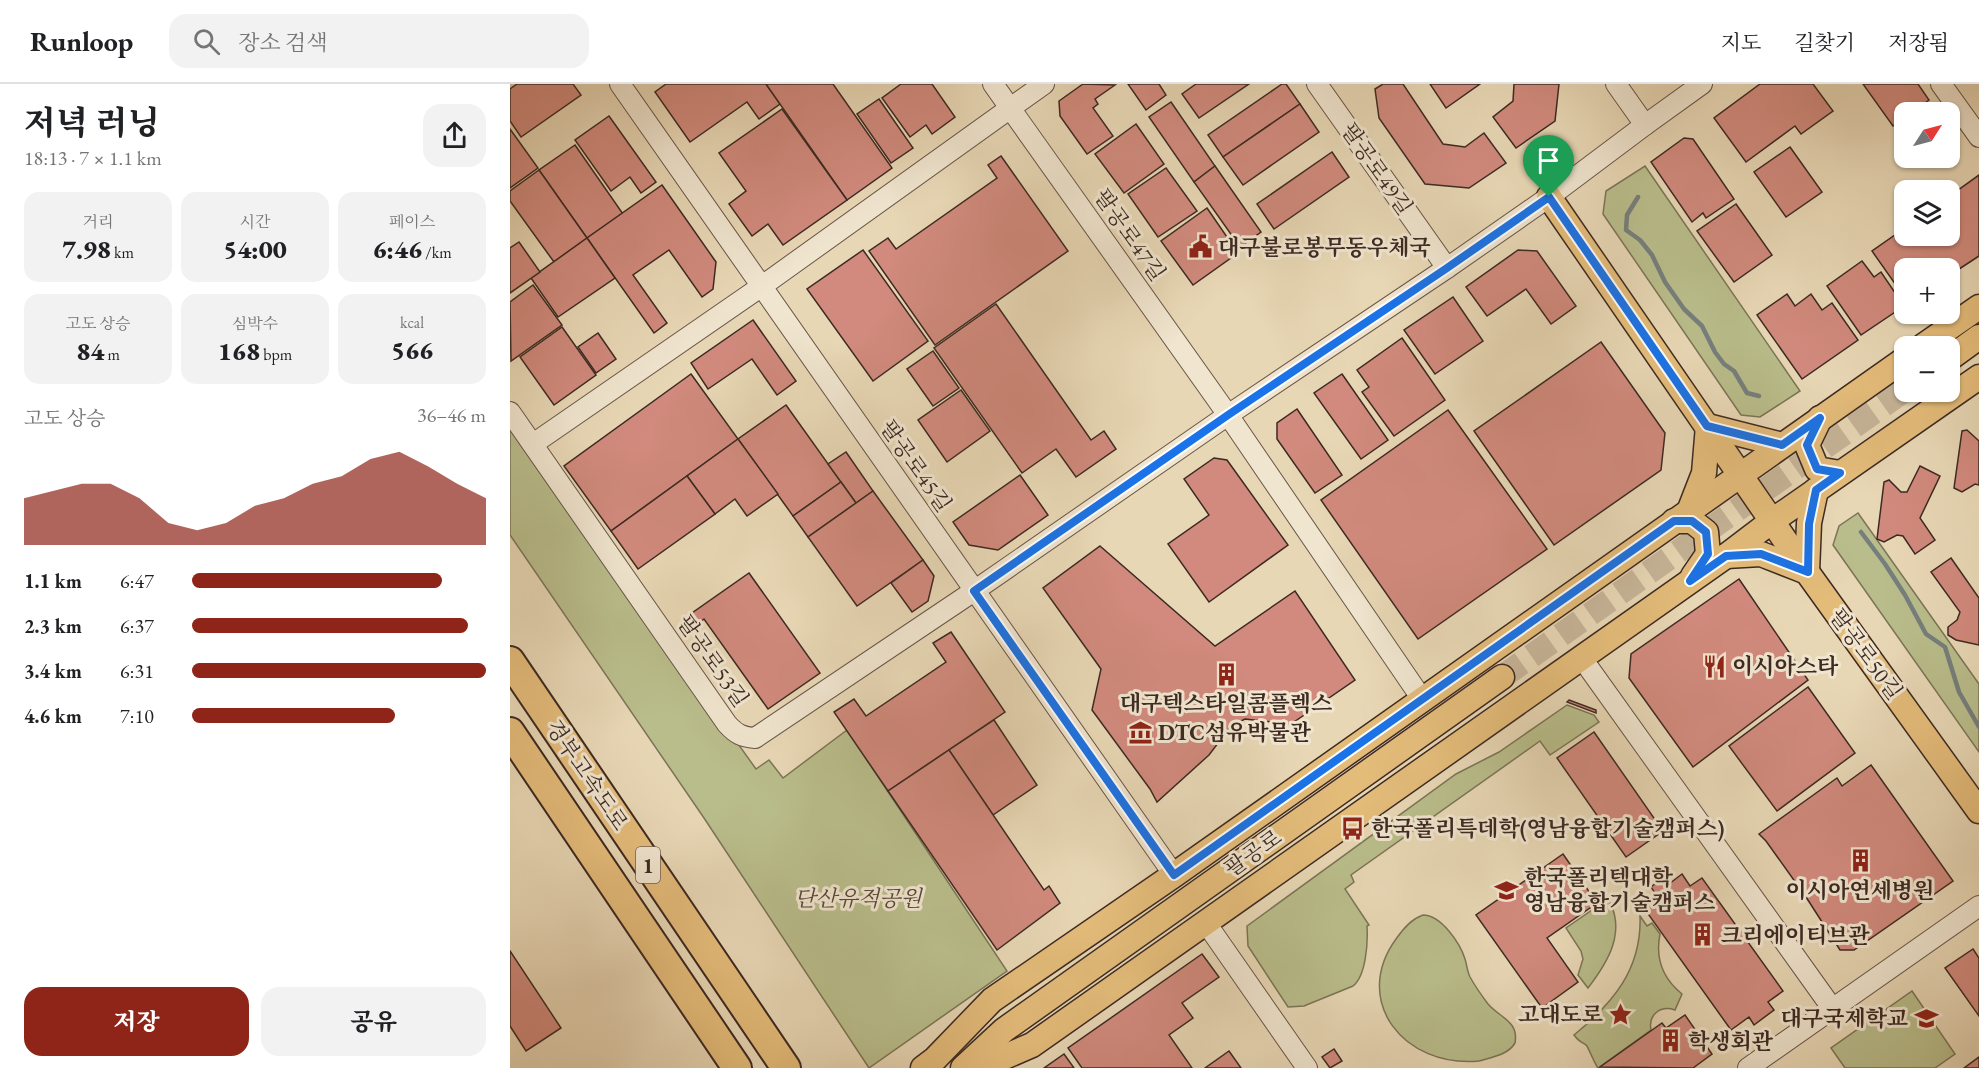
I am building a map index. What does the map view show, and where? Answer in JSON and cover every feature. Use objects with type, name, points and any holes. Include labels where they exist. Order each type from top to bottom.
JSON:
[{"type":"highway","name":"경부고속도로","points":[[510,661],[786,1068]]},
{"type":"highway","name":"경부고속도로","points":[[510,732],[737,1068]]},
{"type":"main road","points":[[1549,197],[1740,474]]},
{"type":"main road","points":[[1937,336],[1979,307]]},
{"type":"main road","points":[[1960,351],[1979,337]]},
{"type":"main road","points":[[929,1064],[992,1000],[1174,875],[1894,367]]},
{"type":"main road","points":[[979,1068],[1032,1045],[1979,376]]},
{"type":"main road","points":[[1820,418],[1807,445],[1817,469],[1840,473]]},
{"type":"main road","points":[[1707,426],[1782,445]]},
{"type":"main road","points":[[1682,515],[1704,473],[1707,426]]},
{"type":"main road","name":"팔공로50길","points":[[1740,474],[1979,811]]},
{"type":"main road","points":[[1726,556],[1761,554],[1808,572],[1809,524],[1816,490]]},
{"type":"main road","points":[[1682,515],[1706,532],[1708,554],[1690,581]]},
{"type":"main road","name":"팔공로","points":[[1004,1030],[1502,677]]},
{"type":"main road","points":[[929,1064],[1004,1030]]},
{"type":"main road","points":[[963,1068],[1004,1030]]},
{"type":"street","name":"팔공로45길","points":[[620,84],[1174,875]]},
{"type":"street","name":"팔공로47길","points":[[993,84],[1228,415],[1422,699]]},
{"type":"street","points":[[533,444],[762,286],[1044,84]]},
{"type":"street","name":"팔공로49길","points":[[1317,84],[1447,268]]},
{"type":"street","points":[[1616,84],[1645,125]]},
{"type":"street","points":[[1228,415],[1549,197],[1702,84]]},
{"type":"street","points":[[1941,84],[1979,137]]},
{"type":"street","name":"팔공로53길","points":[[510,412],[727,724],[735,733],[755,738],[974,591],[1228,415]]},
{"type":"street","points":[[1581,657],[1832,1008]]},
{"type":"street","points":[[1748,1068],[1979,906]]},
{"type":"street","points":[[1206,923],[1306,1068]]},
{"type":"green space","points":[[1645,166],[1800,391],[1760,417],[1741,415],[1603,214],[1606,191]]},
{"type":"green space","name":"단산유적공원","points":[[510,425],[756,769],[769,760],[783,778],[847,730],[1007,971],[869,1068],[704,818],[510,535]]},
{"type":"green space","points":[[1858,513],[1979,684],[1979,752],[1833,545],[1839,526]]},
{"type":"green space","points":[[1567,705],[1594,715],[1599,722],[1550,755],[1540,741],[1351,875],[1354,882],[1345,889],[1369,925],[1367,926],[1366,950],[1361,975],[1353,986],[1304,1006],[1288,1007],[1248,946],[1247,926],[1456,774],[1499,752]]},
{"type":"green space","points":[[1608,899],[1616,923],[1613,946],[1602,968],[1588,988],[1578,975],[1583,959],[1581,951],[1566,928]]},
{"type":"green space","points":[[1423,915],[1430,916],[1449,931],[1479,991],[1493,1009],[1508,1020],[1514,1030],[1515,1043],[1508,1050],[1479,1061],[1452,1060],[1428,1054],[1408,1042],[1392,1026],[1383,1007],[1379,985],[1384,962],[1401,932]]},
{"type":"green space","points":[[1640,916],[1647,926],[1652,923],[1660,934],[1659,960],[1669,981],[1682,994],[1675,1010],[1664,1009],[1656,1013],[1651,1020],[1651,1030],[1598,1068],[1587,1046],[1574,1035],[1613,997],[1630,969],[1636,952]]},
{"type":"green space","points":[[1912,991],[1955,1054],[1935,1068],[1845,1068],[1831,1048]]},
{"type":"building","points":[[517,84],[573,84],[581,95],[521,137],[510,121],[510,89]]},
{"type":"building","points":[[666,84],[766,84],[780,104],[759,119],[747,102],[690,142],[655,92]]},
{"type":"building","points":[[766,84],[833,84],[892,168],[847,200]]},
{"type":"building","points":[[901,84],[932,84],[955,117],[932,134],[926,125],[910,137],[882,98]]},
{"type":"building","points":[[1083,84],[1115,85],[1095,99],[1098,104],[1093,108],[1113,136],[1087,154],[1060,116],[1059,101]]},
{"type":"building","points":[[1128,84],[1159,84],[1166,95],[1146,110]]},
{"type":"building","points":[[1196,84],[1249,84],[1199,118],[1182,94]]},
{"type":"building","points":[[1282,84],[1286,84],[1300,104],[1223,157],[1208,135]]},
{"type":"building","points":[[1383,84],[1403,84],[1443,144],[1465,147],[1484,133],[1506,163],[1469,188],[1425,184],[1379,118],[1375,89]]},
{"type":"building","points":[[1430,84],[1480,84],[1446,108]]},
{"type":"building","points":[[1514,84],[1559,84],[1555,121],[1516,148],[1493,117],[1513,101]]},
{"type":"building","points":[[1760,84],[1813,84],[1833,111],[1801,134],[1795,126],[1746,162],[1714,118]]},
{"type":"building","points":[[1863,84],[1918,84],[1929,100],[1926,102],[1894,102],[1893,126]]},
{"type":"building","points":[[879,99],[913,148],[891,163],[857,114]]},
{"type":"building","points":[[1171,102],[1215,166],[1194,182],[1149,117]]},
{"type":"building","points":[[1300,104],[1319,132],[1243,185],[1223,157]]},
{"type":"building","points":[[782,109],[847,200],[783,245],[768,224],[752,236],[729,204],[746,191],[719,153]]},
{"type":"building","points":[[609,116],[656,182],[641,193],[630,177],[611,191],[575,140]]},
{"type":"building","points":[[1136,124],[1164,164],[1124,193],[1095,154]]},
{"type":"building","points":[[510,129],[538,168],[510,188]]},
{"type":"building","points":[[1684,138],[1693,139],[1734,199],[1706,218],[1703,213],[1692,222],[1651,162]]},
{"type":"building","points":[[575,145],[623,214],[587,238],[539,170]]},
{"type":"building","points":[[1790,147],[1822,192],[1786,217],[1754,172]]},
{"type":"building","points":[[1332,152],[1349,177],[1274,229],[1257,204]]},
{"type":"building","points":[[1001,156],[1068,251],[935,345],[869,251],[888,238],[896,249],[997,178],[988,165]]},
{"type":"building","points":[[1215,166],[1261,232],[1240,247],[1194,182]]},
{"type":"building","points":[[1166,168],[1197,211],[1158,237],[1128,194]]},
{"type":"building","points":[[539,170],[587,238],[554,262],[510,201],[510,191]]},
{"type":"building","points":[[1979,175],[1979,256],[1960,268],[1960,258],[1894,258],[1894,282],[1872,251],[1894,236],[1894,246],[1960,246],[1960,189]]},
{"type":"building","points":[[662,185],[716,262],[713,289],[702,297],[669,250],[633,275],[667,323],[654,333],[587,238]]},
{"type":"building","points":[[1736,204],[1772,255],[1734,282],[1697,231]]},
{"type":"building","name":"대구불로봉무동우체국","points":[[1207,208],[1238,253],[1193,285],[1161,241]]},
{"type":"building","points":[[587,238],[615,278],[558,317],[531,278]]},
{"type":"building","points":[[519,242],[540,272],[510,293],[510,248]]},
{"type":"building","points":[[863,250],[928,341],[873,381],[807,289]]},
{"type":"building","points":[[1518,250],[1537,251],[1576,306],[1551,324],[1526,289],[1487,316],[1466,287]]},
{"type":"building","points":[[1862,261],[1874,277],[1881,272],[1894,291],[1894,313],[1861,335],[1827,286]]},
{"type":"building","points":[[533,285],[562,325],[511,361],[510,302]]},
{"type":"building","points":[[1787,294],[1795,306],[1811,294],[1822,310],[1832,303],[1858,340],[1802,379],[1757,315]]},
{"type":"building","points":[[1453,297],[1483,341],[1435,374],[1404,330]]},
{"type":"building","points":[[996,304],[1091,440],[1104,431],[1116,449],[1076,477],[1056,449],[1022,473],[934,348]]},
{"type":"building","points":[[753,320],[796,381],[777,395],[752,359],[708,389],[691,363]]},
{"type":"building","points":[[562,327],[596,375],[554,405],[520,357]]},
{"type":"building","points":[[598,333],[616,359],[596,373],[578,347]]},
{"type":"building","points":[[1402,338],[1445,400],[1394,436],[1362,392],[1369,387],[1357,370]]},
{"type":"building","points":[[1601,342],[1665,433],[1661,470],[1554,545],[1474,431]]},
{"type":"building","points":[[933,351],[959,388],[933,406],[907,369]]},
{"type":"building","points":[[691,374],[738,439],[611,531],[564,466]]},
{"type":"building","points":[[1342,374],[1388,440],[1361,459],[1314,393]]},
{"type":"building","points":[[961,390],[990,431],[947,462],[918,420]]},
{"type":"building","points":[[786,405],[841,482],[793,516],[738,439]]},
{"type":"building","points":[[1297,409],[1342,475],[1315,493],[1277,439],[1277,423]]},
{"type":"building","points":[[1448,410],[1547,549],[1418,639],[1321,500]]},
{"type":"building","points":[[1967,430],[1979,441],[1979,485],[1975,484],[1962,492],[1954,488],[1962,431]]},
{"type":"building","points":[[738,439],[778,494],[747,516],[735,499],[715,514],[687,476]]},
{"type":"building","points":[[846,452],[873,491],[856,503],[828,464]]},
{"type":"building","points":[[1214,458],[1227,460],[1288,545],[1209,602],[1168,544],[1209,515],[1184,479]]},
{"type":"building","points":[[1920,466],[1940,476],[1920,518],[1935,540],[1915,554],[1903,536],[1897,535],[1884,542],[1877,539],[1884,482],[1889,480],[1901,492],[1907,492]]},
{"type":"building","points":[[1020,475],[1048,515],[998,550],[969,545],[953,522]]},
{"type":"building","points":[[687,476],[715,514],[638,569],[611,531]]},
{"type":"building","points":[[841,482],[856,503],[808,537],[793,516]]},
{"type":"building","points":[[873,491],[923,560],[857,606],[808,537]]},
{"type":"building","name":"대구텍스타일콤플렉스","points":[[1100,546],[1215,646],[1295,591],[1355,680],[1291,724],[1245,719],[1231,726],[1209,755],[1157,802],[1092,710],[1101,669],[1043,588]]},
{"type":"building","points":[[1951,558],[1979,598],[1979,645],[1956,640],[1948,635],[1948,627],[1957,620],[1960,612],[1931,572]]},
{"type":"building","points":[[923,560],[934,576],[928,601],[912,612],[891,583]]},
{"type":"building","points":[[749,573],[820,673],[768,709],[704,619],[699,623],[692,613]]},
{"type":"building","name":"이시아스타","points":[[1739,579],[1808,680],[1693,767],[1629,678],[1631,654]]},
{"type":"building","points":[[951,632],[1005,712],[888,791],[834,712],[854,699],[866,716],[946,662],[933,643]]},
{"type":"building","points":[[1808,687],[1855,753],[1777,811],[1729,746]]},
{"type":"building","points":[[1569,700],[1596,710],[1596,713],[1567,702]]},
{"type":"building","points":[[994,720],[1037,785],[993,815],[949,750]]},
{"type":"building","points":[[1594,732],[1663,831],[1626,857],[1557,758]]},
{"type":"building","points":[[949,750],[1044,890],[1049,886],[1060,903],[997,950],[888,791]]},
{"type":"building","name":"이시아연세병원","points":[[1871,765],[1953,881],[1854,950],[1840,950],[1806,897],[1759,834],[1837,778],[1842,786]]},
{"type":"building","points":[[1563,854],[1597,903],[1547,938],[1578,982],[1542,1008],[1476,915]]},
{"type":"building","name":"크리에이티브관","points":[[1682,874],[1690,886],[1702,878],[1783,991],[1768,1002],[1774,1010],[1754,1025],[1749,1017],[1731,1030],[1641,904],[1655,893],[1651,887],[1664,877],[1669,884]]},
{"type":"building","points":[[1973,949],[1979,958],[1979,1016],[1945,968]]},
{"type":"building","points":[[510,951],[561,1028],[526,1051],[510,1026]]},
{"type":"building","points":[[1202,954],[1219,977],[1182,1003],[1193,1018],[1169,1035],[1192,1068],[1082,1068],[1068,1048]]},
{"type":"building","name":"학생회관","points":[[1685,1015],[1712,1054],[1693,1068],[1600,1067],[1662,1023],[1666,1028]]},
{"type":"building","points":[[1334,1049],[1342,1061],[1330,1068],[1322,1057]]},
{"type":"building","points":[[1229,1051],[1241,1068],[1205,1068]]},
{"type":"building","points":[[1064,1054],[1074,1068],[1044,1068]]},
{"type":"building","points":[[1979,1057],[1979,1068],[1964,1068]]},
{"type":"waterway","points":[[1638,197],[1627,215],[1626,230],[1640,240],[1652,255],[1665,282],[1684,309],[1702,326],[1715,352],[1724,364],[1734,371],[1747,393],[1759,396]]},
{"type":"waterway","points":[[1861,532],[1905,595],[1926,634],[1945,647],[1959,692],[1979,727]]},
{"type":"tunnel","points":[[1502,677],[1894,398]]},
{"type":"place","name":"대구불로봉무동우체국","points":[[1200,247]]},
{"type":"place","name":"이시아스타","points":[[1714,666]]},
{"type":"place","name":"대구텍스타일콤플렉스","points":[[1226,674]]},
{"type":"place","name":"DTC섬유박물관","points":[[1140,732]]},
{"type":"place","name":"한국폴리특데학(영남융합기술캠퍼스)","points":[[1353,828]]},
{"type":"place","name":"이시아연세병원","points":[[1860,861]]},
{"type":"place","name":"한국폴리텍대학 영남융합기술캠퍼스","points":[[1506,890]]},
{"type":"place","name":"크리에이티브관","points":[[1703,935]]},
{"type":"place","name":"고대도로","points":[[1621,1014]]},
{"type":"place","name":"대구국제학교","points":[[1926,1018]]},
{"type":"place","name":"학생회관","points":[[1670,1041]]},
{"type":"route","points":[[1549,197],[1707,426],[1782,445],[1820,418],[1807,445],[1817,469],[1840,473],[1816,490],[1809,524],[1808,572],[1761,554],[1726,556],[1690,581],[1708,554],[1706,532],[1692,521],[1674,521],[1174,875],[974,591],[1549,197]]}]
